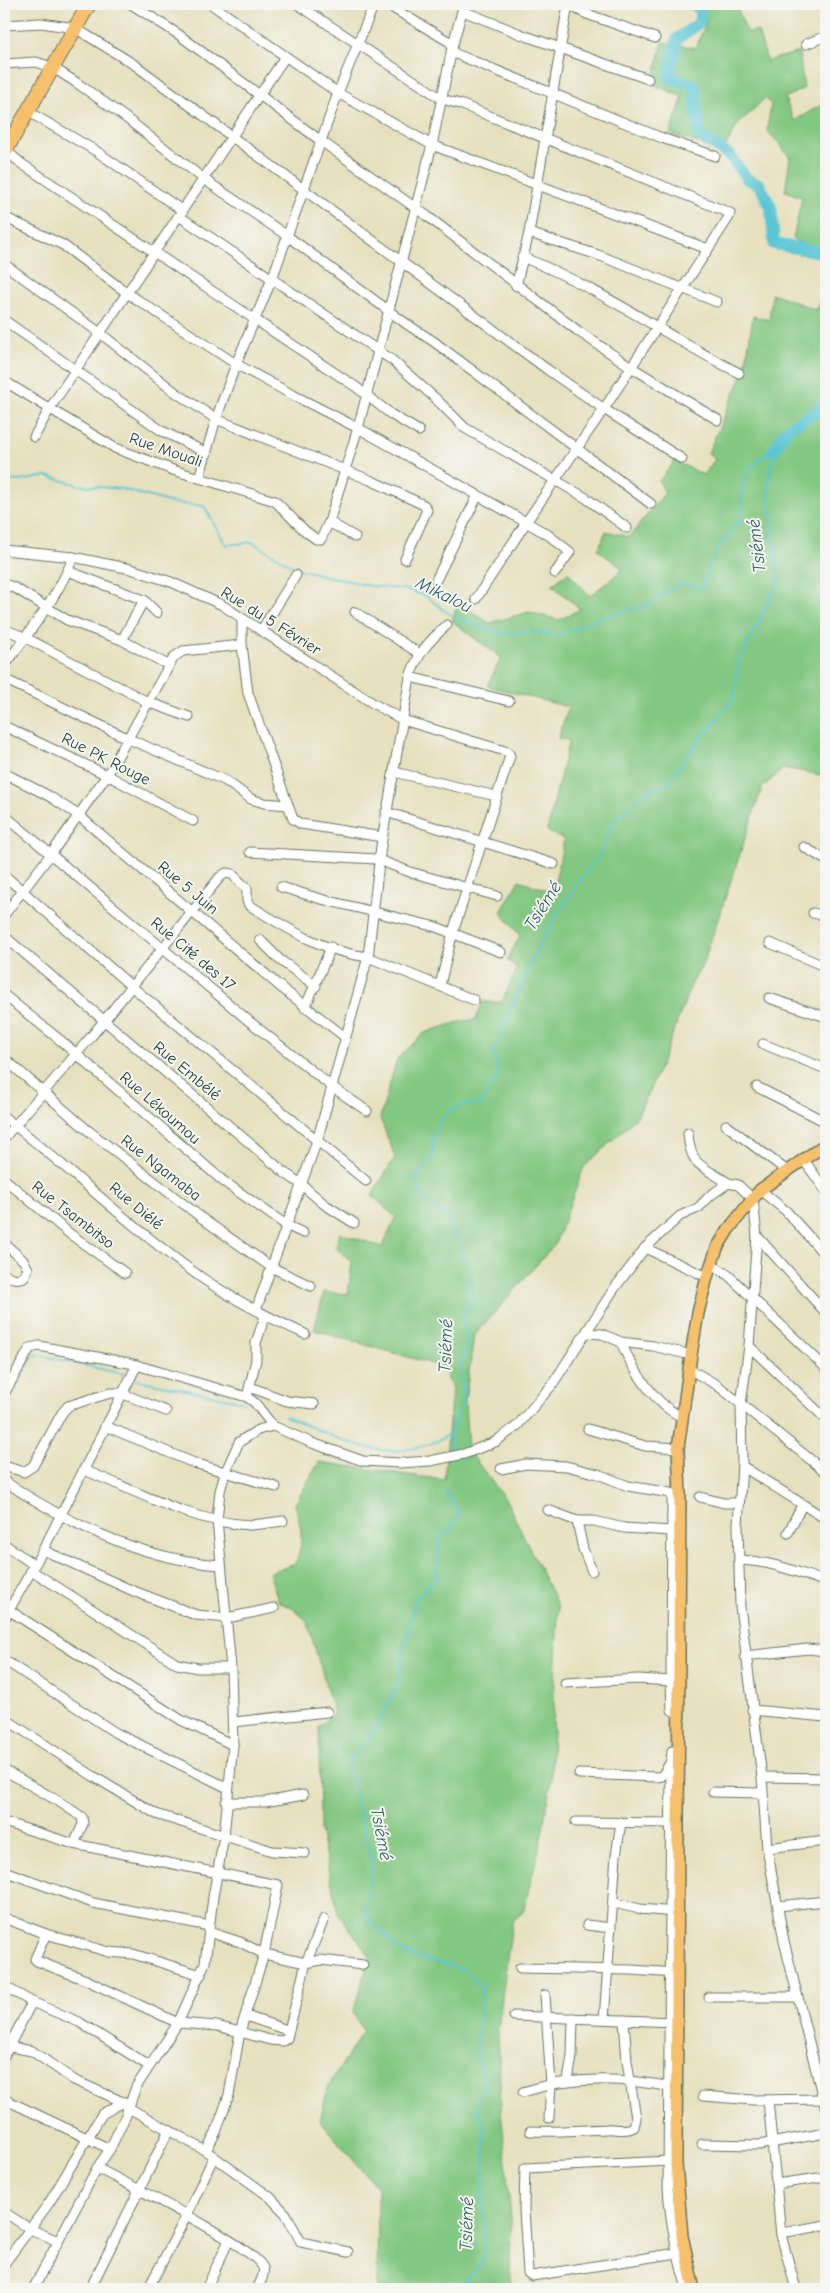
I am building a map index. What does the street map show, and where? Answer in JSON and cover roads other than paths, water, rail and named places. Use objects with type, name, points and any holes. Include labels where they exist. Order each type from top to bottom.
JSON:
[{"type":"highway","points":[[4,148],[89,4]]},
{"type":"main road","points":[[694,2289],[682,2236],[678,2198],[674,2088],[674,1823],[679,1750],[676,1494],[678,1448],[698,1313],[717,1248],[728,1230],[757,1195],[786,1170],[826,1144]]},
{"type":"street","points":[[131,4],[178,34],[320,141],[415,208],[516,286],[632,368],[718,420]]},
{"type":"street","points":[[211,4],[285,58],[338,93],[432,145],[708,249]]},
{"type":"street","points":[[297,4],[442,99],[460,104],[639,178],[728,211],[729,217],[632,368],[476,599]]},
{"type":"street","points":[[199,478],[216,419],[236,364],[253,320],[272,279],[320,141],[374,4]]},
{"type":"street","points":[[386,4],[452,48],[553,93],[662,138],[715,156]]},
{"type":"street","points":[[516,286],[529,233],[567,4],[587,14],[655,38]]},
{"type":"street","points":[[355,537],[329,522],[346,471],[367,395],[387,310],[432,145],[452,48],[464,7],[560,48],[648,79]]},
{"type":"street","points":[[4,24],[41,23],[75,28],[135,64],[231,137],[604,409],[682,459]]},
{"type":"street","points":[[806,44],[826,36]]},
{"type":"street","points":[[34,437],[50,408],[153,252],[204,180],[285,58]]},
{"type":"street","points":[[4,64],[36,62],[52,67],[118,112],[204,180],[286,235],[387,310],[433,341],[651,504]]},
{"type":"street","points":[[24,116],[96,151],[272,279],[378,351],[435,398],[465,428],[586,498],[627,528]]},
{"type":"street","points":[[4,148],[22,164],[367,395],[392,415],[419,431]]},
{"type":"street","points":[[4,217],[63,245],[127,293],[236,364],[358,428],[527,521],[569,549],[570,554],[555,573]]},
{"type":"street","points":[[529,233],[598,254],[717,302]]},
{"type":"street","points":[[522,257],[579,281],[656,328],[739,373]]},
{"type":"street","points":[[4,264],[100,333],[175,392],[216,419],[346,471],[426,507],[424,518],[405,559]]},
{"type":"street","points":[[4,320],[162,431],[207,453]]},
{"type":"street","name":"Rue Mouali","points":[[4,381],[115,448],[199,478],[275,501],[304,530],[320,540],[329,522]]},
{"type":"street","points":[[436,580],[478,495]]},
{"type":"street","name":"Rue du 5 Février","points":[[4,550],[73,557],[131,569],[171,582],[222,605],[374,704],[403,720],[476,741],[510,754],[496,796]]},
{"type":"street","points":[[4,666],[46,607],[68,571],[73,557]]},
{"type":"street","points":[[68,571],[144,600],[157,613]]},
{"type":"street","points":[[261,631],[296,575]]},
{"type":"street","points":[[4,584],[15,588],[66,620],[122,640],[168,666]]},
{"type":"street","points":[[122,640],[144,600]]},
{"type":"street","points":[[354,612],[420,654]]},
{"type":"street","points":[[242,619],[242,646],[248,693],[293,819],[298,824],[382,837]]},
{"type":"street","points":[[256,1310],[317,1141],[368,957],[375,912],[382,837],[410,677],[420,654],[447,624]]},
{"type":"street","points":[[4,629],[24,637],[148,702],[189,717]]},
{"type":"street","points":[[4,915],[107,775],[174,657],[183,651],[242,646]]},
{"type":"street","points":[[410,677],[509,701]]},
{"type":"street","points":[[4,679],[129,739],[226,782],[251,799],[264,803],[288,805]]},
{"type":"street","name":"Rue PK Rouge","points":[[4,726],[107,775],[193,821]]},
{"type":"street","points":[[394,772],[496,796],[453,932],[440,984]]},
{"type":"street","name":"Rue 5 Juin","points":[[4,773],[49,796],[78,815],[305,1008],[345,1037]]},
{"type":"street","points":[[386,812],[554,864]]},
{"type":"street","name":"Rue Cité des 17","points":[[4,815],[249,1021],[331,1086],[367,1110]]},
{"type":"street","points":[[804,847],[826,860]]},
{"type":"street","points":[[250,852],[379,860],[410,872],[497,896]]},
{"type":"street","points":[[4,1138],[220,877],[229,873],[247,888],[247,901],[249,905],[294,933],[354,956],[368,957],[440,984],[474,1000]]},
{"type":"street","points":[[4,875],[131,986],[366,1181]]},
{"type":"street","points":[[281,887],[321,900],[453,932],[501,952]]},
{"type":"street","points":[[813,913],[826,916]]},
{"type":"street","name":"Rue Embélé","points":[[4,936],[285,1173],[302,1184],[324,1204],[354,1223]]},
{"type":"street","points":[[260,940],[280,960],[316,986]]},
{"type":"street","points":[[770,943],[826,967]]},
{"type":"street","points":[[305,1008],[316,986],[330,947]]},
{"type":"street","name":"Rue Lékoumou","points":[[4,995],[222,1181],[286,1225],[303,1233]]},
{"type":"street","points":[[769,998],[826,1018]]},
{"type":"street","points":[[763,1044],[826,1069]]},
{"type":"street","name":"Rue Ngamaba","points":[[4,1058],[142,1173],[207,1222],[271,1267],[311,1286]]},
{"type":"street","points":[[757,1087],[826,1122]]},
{"type":"street","name":"Rue Diélé","points":[[4,1117],[178,1260],[204,1279],[265,1316],[305,1334]]},
{"type":"street","points":[[726,1124],[786,1170]]},
{"type":"street","points":[[688,1133],[689,1146],[694,1160],[699,1166],[728,1183],[738,1184],[786,1212],[826,1256]]},
{"type":"street","points":[[803,1159],[826,1191]]},
{"type":"street","name":"Rue Tsambitso","points":[[4,1179],[70,1234],[125,1273]]},
{"type":"street","points":[[4,1394],[28,1351],[35,1346],[137,1365],[247,1397],[255,1403],[274,1426],[312,1443],[364,1461],[400,1463],[430,1461],[464,1454],[495,1442],[517,1426],[552,1385],[614,1289],[644,1248],[680,1216],[698,1208],[711,1195],[728,1183]]},
{"type":"street","points":[[757,1195],[757,1236],[749,1346],[741,1404],[742,1466],[738,1503],[740,1607],[762,1777],[767,1848],[797,1997],[814,2057],[826,2111]]},
{"type":"street","points":[[757,1236],[826,1313]]},
{"type":"street","points":[[4,1243],[24,1261],[28,1269],[24,1277],[14,1279],[4,1274]]},
{"type":"street","points":[[644,1248],[707,1277]]},
{"type":"street","points":[[711,1264],[725,1272],[826,1368]]},
{"type":"street","points":[[247,1397],[256,1360],[256,1343],[265,1316]]},
{"type":"street","points":[[587,1333],[602,1334],[621,1342],[653,1346],[691,1355]]},
{"type":"street","points":[[621,1342],[628,1358],[651,1391],[672,1414],[683,1418]]},
{"type":"street","points":[[749,1346],[826,1419]]},
{"type":"street","points":[[137,1365],[121,1393],[44,1550],[5,1612],[181,1720],[232,1745]]},
{"type":"street","points":[[689,1369],[717,1385],[826,1472]]},
{"type":"street","points":[[250,1387],[287,1401],[314,1404]]},
{"type":"street","points":[[4,1466],[24,1472],[33,1466],[62,1413],[68,1406],[110,1393],[121,1393],[166,1411]]},
{"type":"street","points":[[105,1426],[194,1463],[276,1487]]},
{"type":"street","points":[[33,2289],[97,2168],[110,2149],[126,2115],[125,2105],[178,2023],[201,1975],[208,1950],[209,1929],[224,1836],[233,1722],[231,1668],[217,1520],[220,1491],[226,1472],[240,1442],[258,1430],[274,1426]]},
{"type":"street","points":[[588,1429],[644,1446],[678,1448]]},
{"type":"street","points":[[501,1469],[526,1464],[566,1466],[598,1474],[628,1486],[676,1494],[671,1531],[671,1681],[672,1710],[678,1714]]},
{"type":"street","points":[[742,1466],[826,1520]]},
{"type":"street","points":[[84,1470],[179,1509],[217,1520],[250,1525],[284,1521]]},
{"type":"street","points":[[4,1481],[61,1515],[102,1534],[158,1554],[191,1563],[221,1565]]},
{"type":"street","points":[[700,1497],[724,1503],[738,1503]]},
{"type":"street","points":[[788,1533],[802,1505]]},
{"type":"street","points":[[548,1510],[577,1521],[594,1521],[624,1528],[671,1531]]},
{"type":"street","points":[[577,1521],[583,1549],[592,1572]]},
{"type":"street","points":[[4,1544],[32,1568],[178,1664],[198,1668],[231,1668]]},
{"type":"street","points":[[44,1550],[182,1610],[206,1616],[227,1618],[274,1608]]},
{"type":"street","points":[[739,1560],[777,1564],[826,1582]]},
{"type":"street","points":[[746,1656],[808,1649],[826,1651]]},
{"type":"street","points":[[4,1660],[116,1733],[228,1788]]},
{"type":"street","points":[[565,1683],[630,1679],[671,1681]]},
{"type":"street","points":[[752,1710],[826,1717]]},
{"type":"street","points":[[233,1722],[327,1712]]},
{"type":"street","points":[[4,1718],[93,1776],[156,1814],[272,1851],[306,1854]]},
{"type":"street","points":[[576,1822],[674,1823],[671,1761],[672,1751],[679,1750]]},
{"type":"street","points":[[579,1774],[657,1777],[664,1774],[671,1761]]},
{"type":"street","points":[[4,1770],[82,1817],[82,1824],[74,1844]]},
{"type":"street","points":[[762,1777],[826,1778]]},
{"type":"street","points":[[712,1792],[762,1793]]},
{"type":"street","points":[[226,1802],[265,1802],[303,1794]]},
{"type":"street","points":[[4,1822],[74,1844],[278,1885],[264,1954],[240,2032],[228,2096],[210,2154],[187,2215],[148,2289]]},
{"type":"street","points":[[604,2019],[616,1856],[622,1822]]},
{"type":"street","points":[[767,1848],[826,1841]]},
{"type":"street","points":[[4,1871],[93,1903],[209,1929],[264,1954],[306,1963],[321,1960],[363,1965]]},
{"type":"street","points":[[778,1906],[826,1901]]},
{"type":"street","points":[[614,1903],[640,1909],[674,1912]]},
{"type":"street","points":[[4,1918],[46,1934],[110,1952],[133,1954],[201,1975]]},
{"type":"street","points":[[46,1934],[36,1957],[37,1961],[86,1980],[178,2023],[217,2026],[270,2040],[283,2041],[287,2038],[287,2030],[306,1963],[324,1919]]},
{"type":"street","points":[[587,1925],[611,1928]]},
{"type":"street","points":[[520,1968],[607,1969],[674,1973]]},
{"type":"street","points":[[4,1986],[32,2002],[79,2022],[149,2066]]},
{"type":"street","points":[[545,1994],[551,2084],[549,2118]]},
{"type":"street","points":[[709,1997],[797,1997]]},
{"type":"street","points":[[4,2056],[7,2045],[32,2002]]},
{"type":"street","points":[[246,2016],[287,2030]]},
{"type":"street","points":[[514,2016],[674,2022]]},
{"type":"street","points":[[568,2081],[572,2056],[573,2018]]},
{"type":"street","points":[[530,2131],[567,2133],[608,2129],[630,2130],[636,2123],[624,2020]]},
{"type":"street","points":[[7,2045],[32,2051],[74,2080],[125,2105],[210,2154],[270,2197],[286,2214],[301,2242],[348,2252]]},
{"type":"street","points":[[523,2092],[568,2081],[631,2082],[674,2088],[669,2161],[670,2210],[677,2254],[686,2289]]},
{"type":"street","points":[[702,2096],[768,2100],[823,2099]]},
{"type":"street","points":[[4,2099],[110,2149]]},
{"type":"street","points":[[768,2100],[781,2233],[796,2289]]},
{"type":"street","points":[[4,2264],[61,2185],[102,2114],[125,2105]]},
{"type":"street","points":[[90,2289],[169,2130]]},
{"type":"street","points":[[702,2144],[759,2145],[826,2133]]},
{"type":"street","points":[[669,2161],[570,2164],[524,2169],[528,2273],[532,2276],[677,2254]]},
{"type":"street","points":[[97,2168],[187,2215],[257,2259],[262,2266],[263,2277],[258,2289]]},
{"type":"street","points":[[776,2184],[826,2177]]},
{"type":"street","points":[[4,2212],[30,2229],[58,2240]]},
{"type":"street","points":[[781,2233],[826,2225]]},
{"type":"street","points":[[206,2289],[229,2240]]},
{"type":"waterway","name":"Tsiémé","points":[[702,4],[699,23],[677,39],[669,77],[694,85],[700,137],[729,155],[747,179],[759,184],[771,207],[774,244],[826,253]]},
{"type":"waterway","name":"Tsiémé","points":[[773,451],[787,429],[817,411],[826,402]]},
{"type":"waterway","name":"Mikalou","points":[[4,480],[20,481],[47,476],[78,485],[122,489],[172,503],[204,506],[226,545],[252,542],[298,569],[370,586],[408,590],[426,596],[459,619],[503,634],[523,632],[562,634],[605,616],[646,606],[680,583],[701,588],[719,546],[742,519],[742,487],[748,471],[754,464],[773,451]]},
{"type":"waterway","name":"Tsiémé","points":[[450,1450],[450,1434],[464,1397],[461,1367],[467,1345],[463,1316],[470,1302],[469,1268],[455,1240],[449,1220],[421,1196],[416,1178],[433,1157],[433,1135],[444,1115],[462,1105],[482,1104],[499,1073],[493,1051],[538,947],[560,909],[603,850],[611,825],[644,793],[668,783],[691,750],[734,699],[738,663],[779,580],[768,489],[773,451]]},
{"type":"waterway","points":[[4,1406],[34,1354],[124,1374]]},
{"type":"waterway","points":[[137,1380],[244,1402]]},
{"type":"waterway","points":[[285,1416],[346,1441],[366,1447],[387,1450],[407,1450],[428,1445],[450,1434]]},
{"type":"waterway","name":"Tsiémé","points":[[445,1490],[459,1513],[451,1530],[441,1534],[436,1577],[415,1601],[400,1667],[399,1684],[372,1735],[347,1762],[372,1862],[365,1916],[403,1953],[466,1970],[482,1989],[476,2054],[485,2084],[476,2108],[485,2127],[483,2197],[485,2258],[459,2289]]}]
